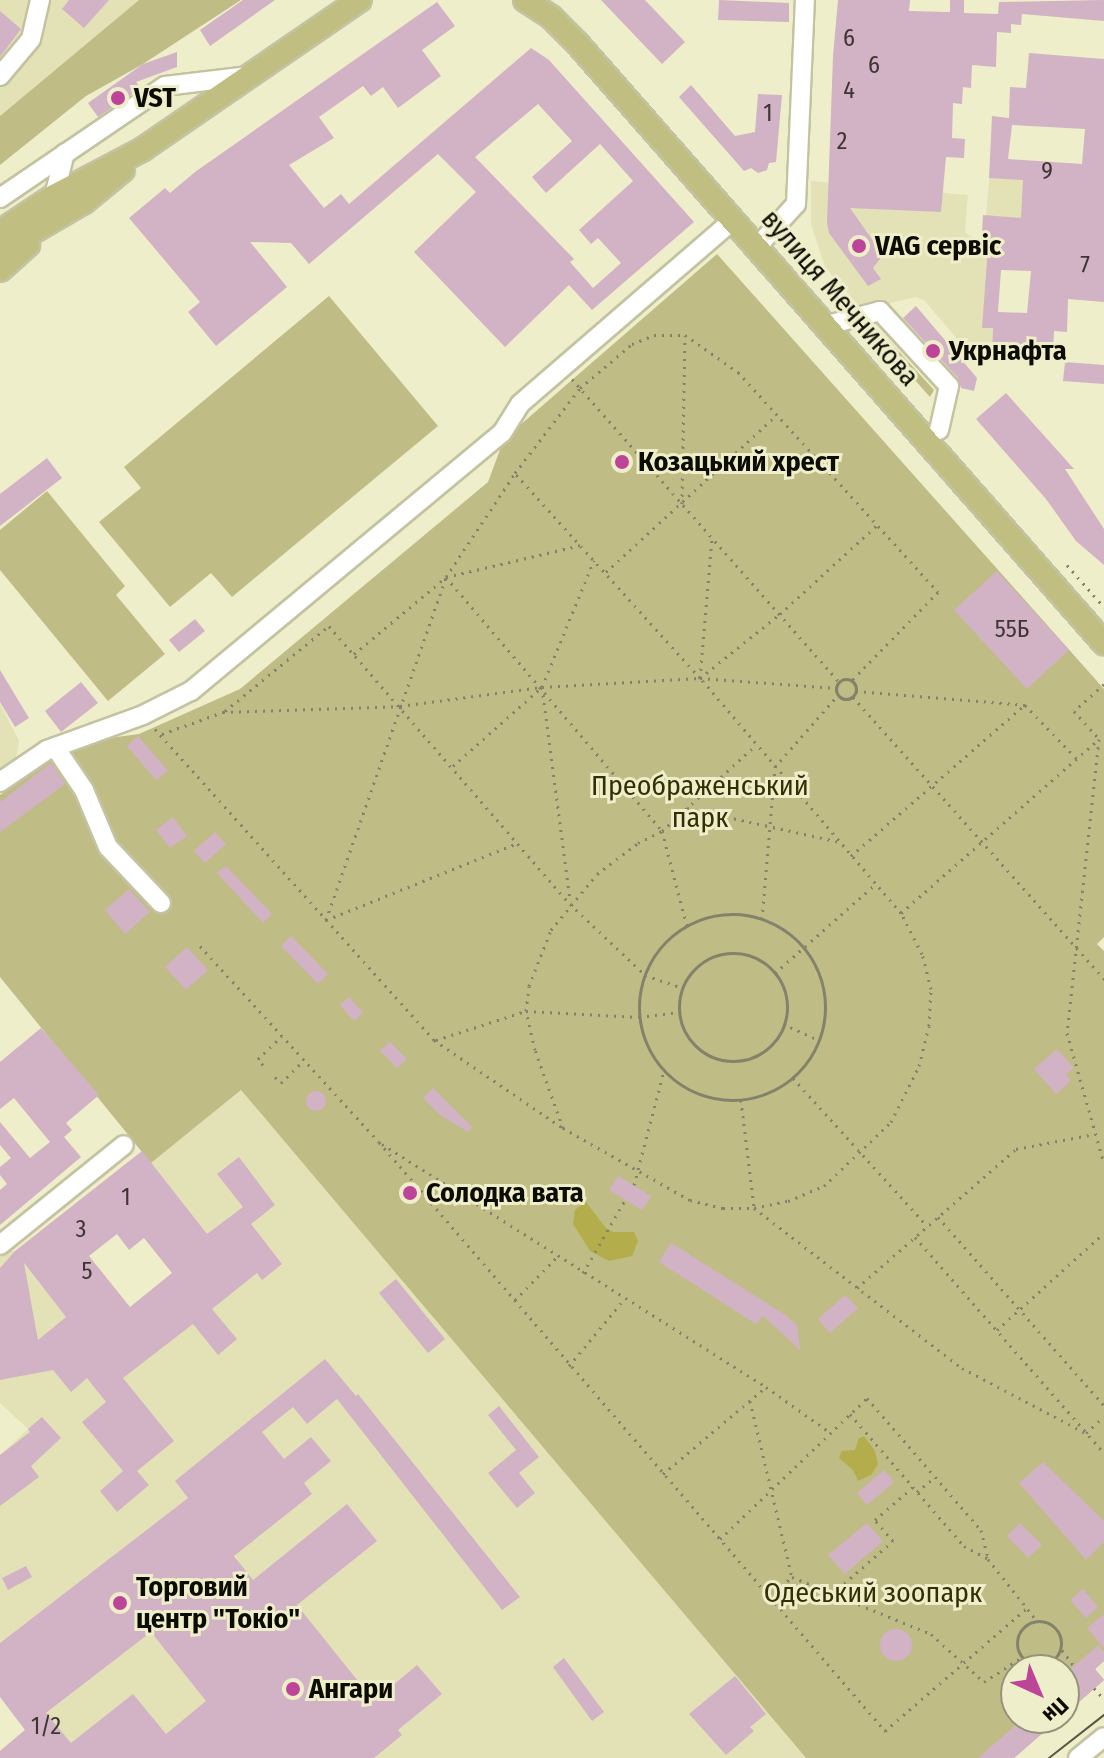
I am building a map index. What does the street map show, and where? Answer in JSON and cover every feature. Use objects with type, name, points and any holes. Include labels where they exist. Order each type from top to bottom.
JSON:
[{"type":"main road","points":[[0,232],[54,196],[143,149],[360,0]]},
{"type":"main road","name":"вулиця Мечникова","points":[[525,0],[551,17],[577,43],[1104,643]]},
{"type":"main road","points":[[0,251],[41,229],[99,190],[143,149]]},
{"type":"main road","points":[[0,270],[41,229],[57,208],[91,177]]},
{"type":"street","points":[[0,76],[31,39],[40,0]]},
{"type":"street","points":[[757,247],[796,204],[805,0]]},
{"type":"street","points":[[0,198],[165,86],[249,76]]},
{"type":"street","points":[[54,196],[65,153]]},
{"type":"street","points":[[0,782],[55,747],[143,715],[191,691],[502,433],[520,404],[733,220]]},
{"type":"street","points":[[824,326],[880,311],[949,386],[939,430]]},
{"type":"street","points":[[55,747],[84,790],[108,847],[161,903]]},
{"type":"street","points":[[0,1245],[124,1145]]},
{"type":"street","points":[[1078,1758],[1104,1737]]},
{"type":"street","points":[[1094,1758],[1104,1750]]},
{"type":"path","points":[[326,920],[446,577],[515,473],[580,388],[632,344],[654,335],[685,335],[738,372],[938,592],[851,681],[839,682]]},
{"type":"path","points":[[682,504],[685,335]]},
{"type":"path","points":[[562,368],[839,682]]},
{"type":"path","points":[[605,573],[777,415]]},
{"type":"path","points":[[143,715],[434,1040],[563,1128],[690,1200],[723,1208],[754,1208],[788,1201],[824,1186],[891,1122],[907,1094],[929,1026],[931,989],[922,954],[901,913],[700,678],[515,473]]},
{"type":"path","points":[[700,678],[780,614],[877,525]]},
{"type":"path","points":[[700,678],[712,538]]},
{"type":"path","points":[[354,654],[446,577],[581,545]]},
{"type":"path","points":[[453,767],[542,687],[594,560]]},
{"type":"path","points":[[1067,565],[1104,607]]},
{"type":"path","points":[[446,577],[662,831],[687,926]]},
{"type":"path","points":[[223,712],[329,626],[570,904],[645,975],[682,988]]},
{"type":"path","points":[[161,735],[223,712],[400,706],[542,687],[700,678],[837,688]]},
{"type":"path","points":[[851,681],[856,691]]},
{"type":"path","points":[[839,682],[838,695],[843,699],[853,697]]},
{"type":"path","points":[[1104,684],[1074,711],[1099,739],[1074,946],[1067,1033],[1104,1164]]},
{"type":"path","points":[[542,687],[570,904]]},
{"type":"path","points":[[853,697],[856,691]]},
{"type":"path","points":[[856,691],[1025,705],[1077,759]]},
{"type":"path","points":[[762,919],[775,767],[838,695]]},
{"type":"path","points":[[853,697],[1104,979]]},
{"type":"path","points":[[851,856],[1025,705]]},
{"type":"path","points":[[901,913],[1099,739]]},
{"type":"path","points":[[563,1128],[535,1050],[526,1011],[529,986],[539,956],[570,904],[615,859],[662,831],[756,745]]},
{"type":"path","points":[[687,808],[840,842]]},
{"type":"path","points":[[326,920],[518,843]]},
{"type":"path","points":[[775,973],[876,884]]},
{"type":"path","points":[[736,914],[762,919],[785,930],[804,947],[818,970],[824,995],[824,1020],[819,1040],[811,1057],[793,1078],[768,1093],[741,1100],[713,1099],[686,1088],[664,1071],[652,1055],[639,1017],[645,975],[655,955],[687,926],[711,917],[736,914]]},
{"type":"path","points":[[200,946],[379,1142],[885,1731],[1027,1608]]},
{"type":"path","points":[[731,952],[755,958],[775,973],[787,1002],[783,1024],[771,1045],[758,1055],[728,1061],[699,1050],[688,1038],[679,1012],[682,988],[700,963],[731,952]]},
{"type":"path","points":[[434,1040],[526,1011],[639,1017],[679,1012]]},
{"type":"path","points":[[783,1024],[819,1040]]},
{"type":"path","points":[[263,1065],[258,1059],[282,1036]]},
{"type":"path","points":[[275,1077],[281,1083],[304,1060]]},
{"type":"path","points":[[634,1185],[664,1071]]},
{"type":"path","points":[[793,1078],[927,1226]]},
{"type":"path","points":[[741,1100],[754,1208],[962,1368],[1086,1433]]},
{"type":"path","points":[[857,1288],[1016,1149],[1095,1134]]},
{"type":"path","points":[[379,1142],[766,1387],[831,1433]]},
{"type":"path","points":[[583,1273],[625,1200]]},
{"type":"path","points":[[938,1217],[1104,1405]]},
{"type":"path","points":[[997,1331],[1104,1233]]},
{"type":"path","points":[[915,1237],[1104,1453]]},
{"type":"path","points":[[514,1301],[557,1257]]},
{"type":"path","points":[[569,1366],[625,1297]]},
{"type":"path","points":[[663,1474],[766,1387]]},
{"type":"path","points":[[719,1540],[867,1398],[981,1530],[988,1559]]},
{"type":"path","points":[[750,1401],[792,1577]]},
{"type":"path","points":[[850,1414],[964,1546],[988,1559],[1037,1621],[1054,1626],[1060,1637],[1057,1654]]},
{"type":"path","points":[[1086,1433],[1104,1417]]},
{"type":"path","points":[[917,1492],[935,1477]]},
{"type":"path","points":[[832,1594],[893,1541],[875,1520],[913,1487]]},
{"type":"path","points":[[792,1577],[931,1634],[984,1682],[1000,1671]]},
{"type":"path","points":[[769,1597],[792,1577]]},
{"type":"path","points":[[1021,1654],[1017,1646],[1019,1635],[1026,1625],[1037,1621]]},
{"type":"path","points":[[1060,1649],[1064,1654]]},
{"type":"path","points":[[1094,1688],[1102,1697]]},
{"type":"shaded area","points":[[0,0],[139,0],[0,116]]},
{"type":"shaded area","points":[[991,158],[1104,224],[986,216]]},
{"type":"shaded area","points":[[811,181],[968,195],[965,232],[988,249],[983,327],[993,328],[992,349],[970,354],[924,300],[915,297],[862,310],[825,267],[811,224]]},
{"type":"shaded area","points":[[0,703],[19,741],[15,765],[0,777]]},
{"type":"shaded area","points":[[241,1090],[806,1758],[2,1758],[0,1751],[21,1733],[239,1563],[235,1555],[198,1529],[179,1505],[0,1643],[0,1455],[28,1429],[0,1403],[0,1246],[6,1241],[94,1352],[226,1259],[151,1163]]},
{"type":"shaded area","points":[[585,1201],[606,1228],[613,1232],[634,1232],[638,1241],[632,1256],[609,1261],[590,1251],[573,1224],[575,1210]]},
{"type":"shaded area","points":[[864,1436],[875,1451],[878,1464],[871,1475],[858,1481],[853,1470],[839,1458],[842,1451],[855,1450],[859,1438]]},
{"type":"green space","points":[[139,0],[241,0],[143,64],[86,96],[0,165],[0,116]]},
{"type":"green space","name":"Преображенський парк","points":[[717,254],[1104,689],[1104,937],[1097,944],[1104,951],[1104,1661],[1095,1669],[1104,1680],[1080,1701],[1080,1654],[1000,1654],[1000,1734],[1042,1734],[1014,1758],[806,1758],[241,1090],[151,1163],[0,977],[0,795],[59,752],[95,740],[139,734],[240,689],[488,482],[504,439]]},
{"type":"green space","points":[[329,296],[438,426],[232,597],[211,573],[170,607],[99,522],[141,488],[124,467]]},
{"type":"green space","points":[[883,334],[934,390],[930,397],[880,341]]},
{"type":"green space","points":[[47,491],[125,586],[116,595],[165,654],[108,701],[0,570],[0,530]]},
{"type":"building","points":[[69,0],[109,0],[84,28],[62,9]]},
{"type":"building","points":[[243,0],[275,0],[210,46],[200,30]]},
{"type":"building","points":[[601,0],[645,0],[685,42],[662,64]]},
{"type":"building","points":[[719,0],[789,3],[789,22],[718,20]]},
{"type":"building","points":[[838,0],[910,0],[909,11],[950,12],[950,0],[964,0],[964,13],[998,14],[999,2],[1104,0],[1104,21],[1022,14],[1021,25],[1011,24],[1011,33],[997,32],[996,67],[972,65],[971,88],[963,87],[962,104],[953,103],[952,138],[965,139],[964,158],[946,157],[941,212],[850,208],[883,255],[873,268],[881,279],[868,286],[829,233],[827,223]]},
{"type":"building","points":[[437,2],[455,26],[422,50],[441,76],[398,108],[383,87],[371,96],[363,86],[319,117],[334,138],[289,165],[324,208],[341,194],[349,204],[531,48],[549,60],[694,222],[592,310],[569,285],[505,347],[414,252],[476,192],[438,154],[309,264],[291,243],[250,242],[287,287],[216,346],[188,312],[200,302],[129,218],[165,188],[170,193],[195,172]],"holes":[[[538,104],[572,141],[532,177],[546,193],[600,144],[633,181],[579,230],[591,244],[598,238],[621,263],[593,288],[570,262],[574,259],[475,157]]]},
{"type":"building","points":[[0,11],[21,29],[0,57]]},
{"type":"building","points":[[177,52],[177,67],[136,82],[141,88],[98,117],[88,103],[143,64]]},
{"type":"building","points":[[1029,53],[1104,59],[1104,302],[1068,299],[1067,332],[1054,331],[1053,352],[992,349],[993,328],[982,328],[989,233],[982,233],[983,215],[1021,218],[1023,180],[989,178],[992,116],[1009,118],[1010,87],[1026,88]],"holes":[[[1012,125],[1085,129],[1082,164],[1008,159]],[[1001,270],[1031,271],[1027,313],[998,312]]]},
{"type":"building","points":[[691,85],[735,136],[755,132],[758,94],[782,95],[776,162],[769,163],[767,170],[758,173],[751,168],[744,171],[679,97]]},
{"type":"building","points":[[916,306],[977,378],[974,391],[961,388],[958,378],[903,318]]},
{"type":"building","points":[[1065,362],[1104,365],[1104,384],[1063,381]]},
{"type":"building","points":[[1006,393],[1074,469],[1065,469],[1104,529],[1104,565],[1076,541],[1046,499],[976,419]]},
{"type":"building","points":[[47,458],[62,478],[0,526],[0,494]]},
{"type":"building","points":[[997,571],[1069,650],[1027,689],[954,610]]},
{"type":"building","points":[[195,619],[205,631],[179,652],[169,640]]},
{"type":"building","points":[[0,670],[29,718],[15,727],[0,702]]},
{"type":"building","points":[[81,682],[98,703],[61,732],[45,711]]},
{"type":"building","points":[[138,736],[168,771],[156,780],[127,746]]},
{"type":"building","points":[[51,763],[65,784],[0,832],[0,802]]},
{"type":"building","points":[[173,817],[187,836],[170,848],[156,830]]},
{"type":"building","points":[[215,832],[226,844],[205,863],[194,851]]},
{"type":"building","points":[[226,866],[272,914],[263,923],[217,873]]},
{"type":"building","points":[[129,889],[150,912],[125,934],[105,910]]},
{"type":"building","points":[[291,936],[328,974],[318,984],[281,946]]},
{"type":"building","points":[[187,947],[208,970],[186,990],[165,967]]},
{"type":"building","points":[[349,997],[363,1012],[354,1021],[340,1005]]},
{"type":"building","points":[[41,1028],[99,1095],[66,1123],[72,1130],[64,1137],[81,1157],[0,1225],[0,1190],[7,1184],[0,1175],[0,1167],[11,1158],[0,1145],[0,1122],[30,1158],[50,1142],[14,1098],[0,1109],[0,1062]]},
{"type":"building","points":[[390,1042],[407,1059],[397,1068],[380,1051]]},
{"type":"building","points":[[1057,1049],[1074,1068],[1066,1074],[1071,1081],[1056,1094],[1034,1069]]},
{"type":"building","points":[[433,1088],[472,1127],[468,1132],[440,1115],[423,1098]]},
{"type":"building","points":[[316,1091],[323,1094],[326,1101],[323,1108],[316,1111],[309,1108],[306,1101],[309,1094]]},
{"type":"building","points":[[142,1151],[207,1234],[243,1207],[217,1174],[239,1157],[275,1205],[251,1224],[282,1264],[262,1280],[257,1273],[212,1309],[237,1339],[218,1355],[193,1324],[123,1378],[174,1441],[137,1471],[149,1485],[117,1512],[100,1491],[123,1471],[82,1422],[106,1402],[87,1378],[71,1392],[53,1370],[0,1380],[0,1268],[15,1251]],"holes":[[[117,1234],[129,1250],[144,1238],[172,1273],[130,1307],[89,1256]],[[24,1263],[66,1317],[38,1340]]]},
{"type":"building","points":[[618,1176],[651,1196],[642,1210],[609,1190]]},
{"type":"building","points":[[671,1243],[784,1314],[797,1325],[800,1350],[763,1316],[756,1324],[659,1262]]},
{"type":"building","points":[[396,1279],[445,1339],[428,1353],[379,1293]]},
{"type":"building","points":[[845,1295],[858,1308],[830,1333],[818,1319]]},
{"type":"building","points":[[325,1359],[356,1396],[358,1394],[520,1597],[502,1610],[337,1399],[307,1424],[293,1407],[262,1432],[284,1459],[311,1437],[331,1461],[304,1483],[312,1494],[234,1556],[253,1580],[347,1504],[377,1541],[297,1605],[374,1701],[417,1665],[442,1694],[398,1730],[402,1735],[374,1758],[0,1758],[0,1751],[25,1730],[0,1697],[0,1643],[188,1498],[175,1481]],"holes":[[[151,1632],[206,1701],[166,1734],[133,1694],[71,1743],[46,1713]]]},
{"type":"building","points":[[499,1406],[539,1457],[519,1473],[535,1493],[517,1508],[488,1473],[516,1450],[488,1415]]},
{"type":"building","points":[[42,1417],[61,1438],[31,1466],[39,1477],[0,1506],[0,1455],[30,1432],[28,1429]]},
{"type":"building","points":[[1043,1462],[1104,1521],[1104,1542],[1086,1560],[1019,1483]]},
{"type":"building","points":[[884,1470],[894,1482],[867,1505],[857,1493]]},
{"type":"building","points":[[867,1523],[883,1541],[845,1574],[828,1555]]},
{"type":"building","points":[[1020,1523],[1042,1545],[1028,1558],[1007,1536]]},
{"type":"building","points":[[26,1566],[32,1577],[8,1590],[2,1578]]},
{"type":"building","points":[[1083,1589],[1098,1607],[1086,1618],[1070,1600]]},
{"type":"building","points":[[1104,1614],[1104,1648],[1087,1628]]},
{"type":"building","points":[[896,1629],[907,1634],[912,1645],[907,1656],[896,1661],[885,1656],[880,1645],[885,1634]]},
{"type":"building","points":[[1098,1645],[1104,1652],[1104,1661],[1095,1669],[1104,1680],[1080,1701],[1080,1661]]},
{"type":"building","points":[[564,1658],[604,1712],[592,1721],[553,1667]]},
{"type":"building","points":[[735,1676],[766,1714],[750,1727],[754,1731],[726,1755],[689,1714]]},
{"type":"building","points":[[1006,1734],[1042,1734],[1014,1758],[978,1758]]},
{"type":"tram line","points":[[1049,1758],[1104,1715]]},
{"type":"place","name":"VST","points":[[118,98]]},
{"type":"place","name":"VAG сервіс","points":[[859,246]]},
{"type":"place","name":"Укрнафта","points":[[933,351]]},
{"type":"place","name":"Козацький хрест","points":[[622,462]]},
{"type":"place","name":"Солодка вата","points":[[410,1193]]},
{"type":"place","name":"Торговий центр \"Токіо\"","points":[[120,1603]]},
{"type":"place","name":"Ангари","points":[[293,1689]]},
{"type":"park label","name":"Одеський зоопарк","points":[[873,1593]]}]
